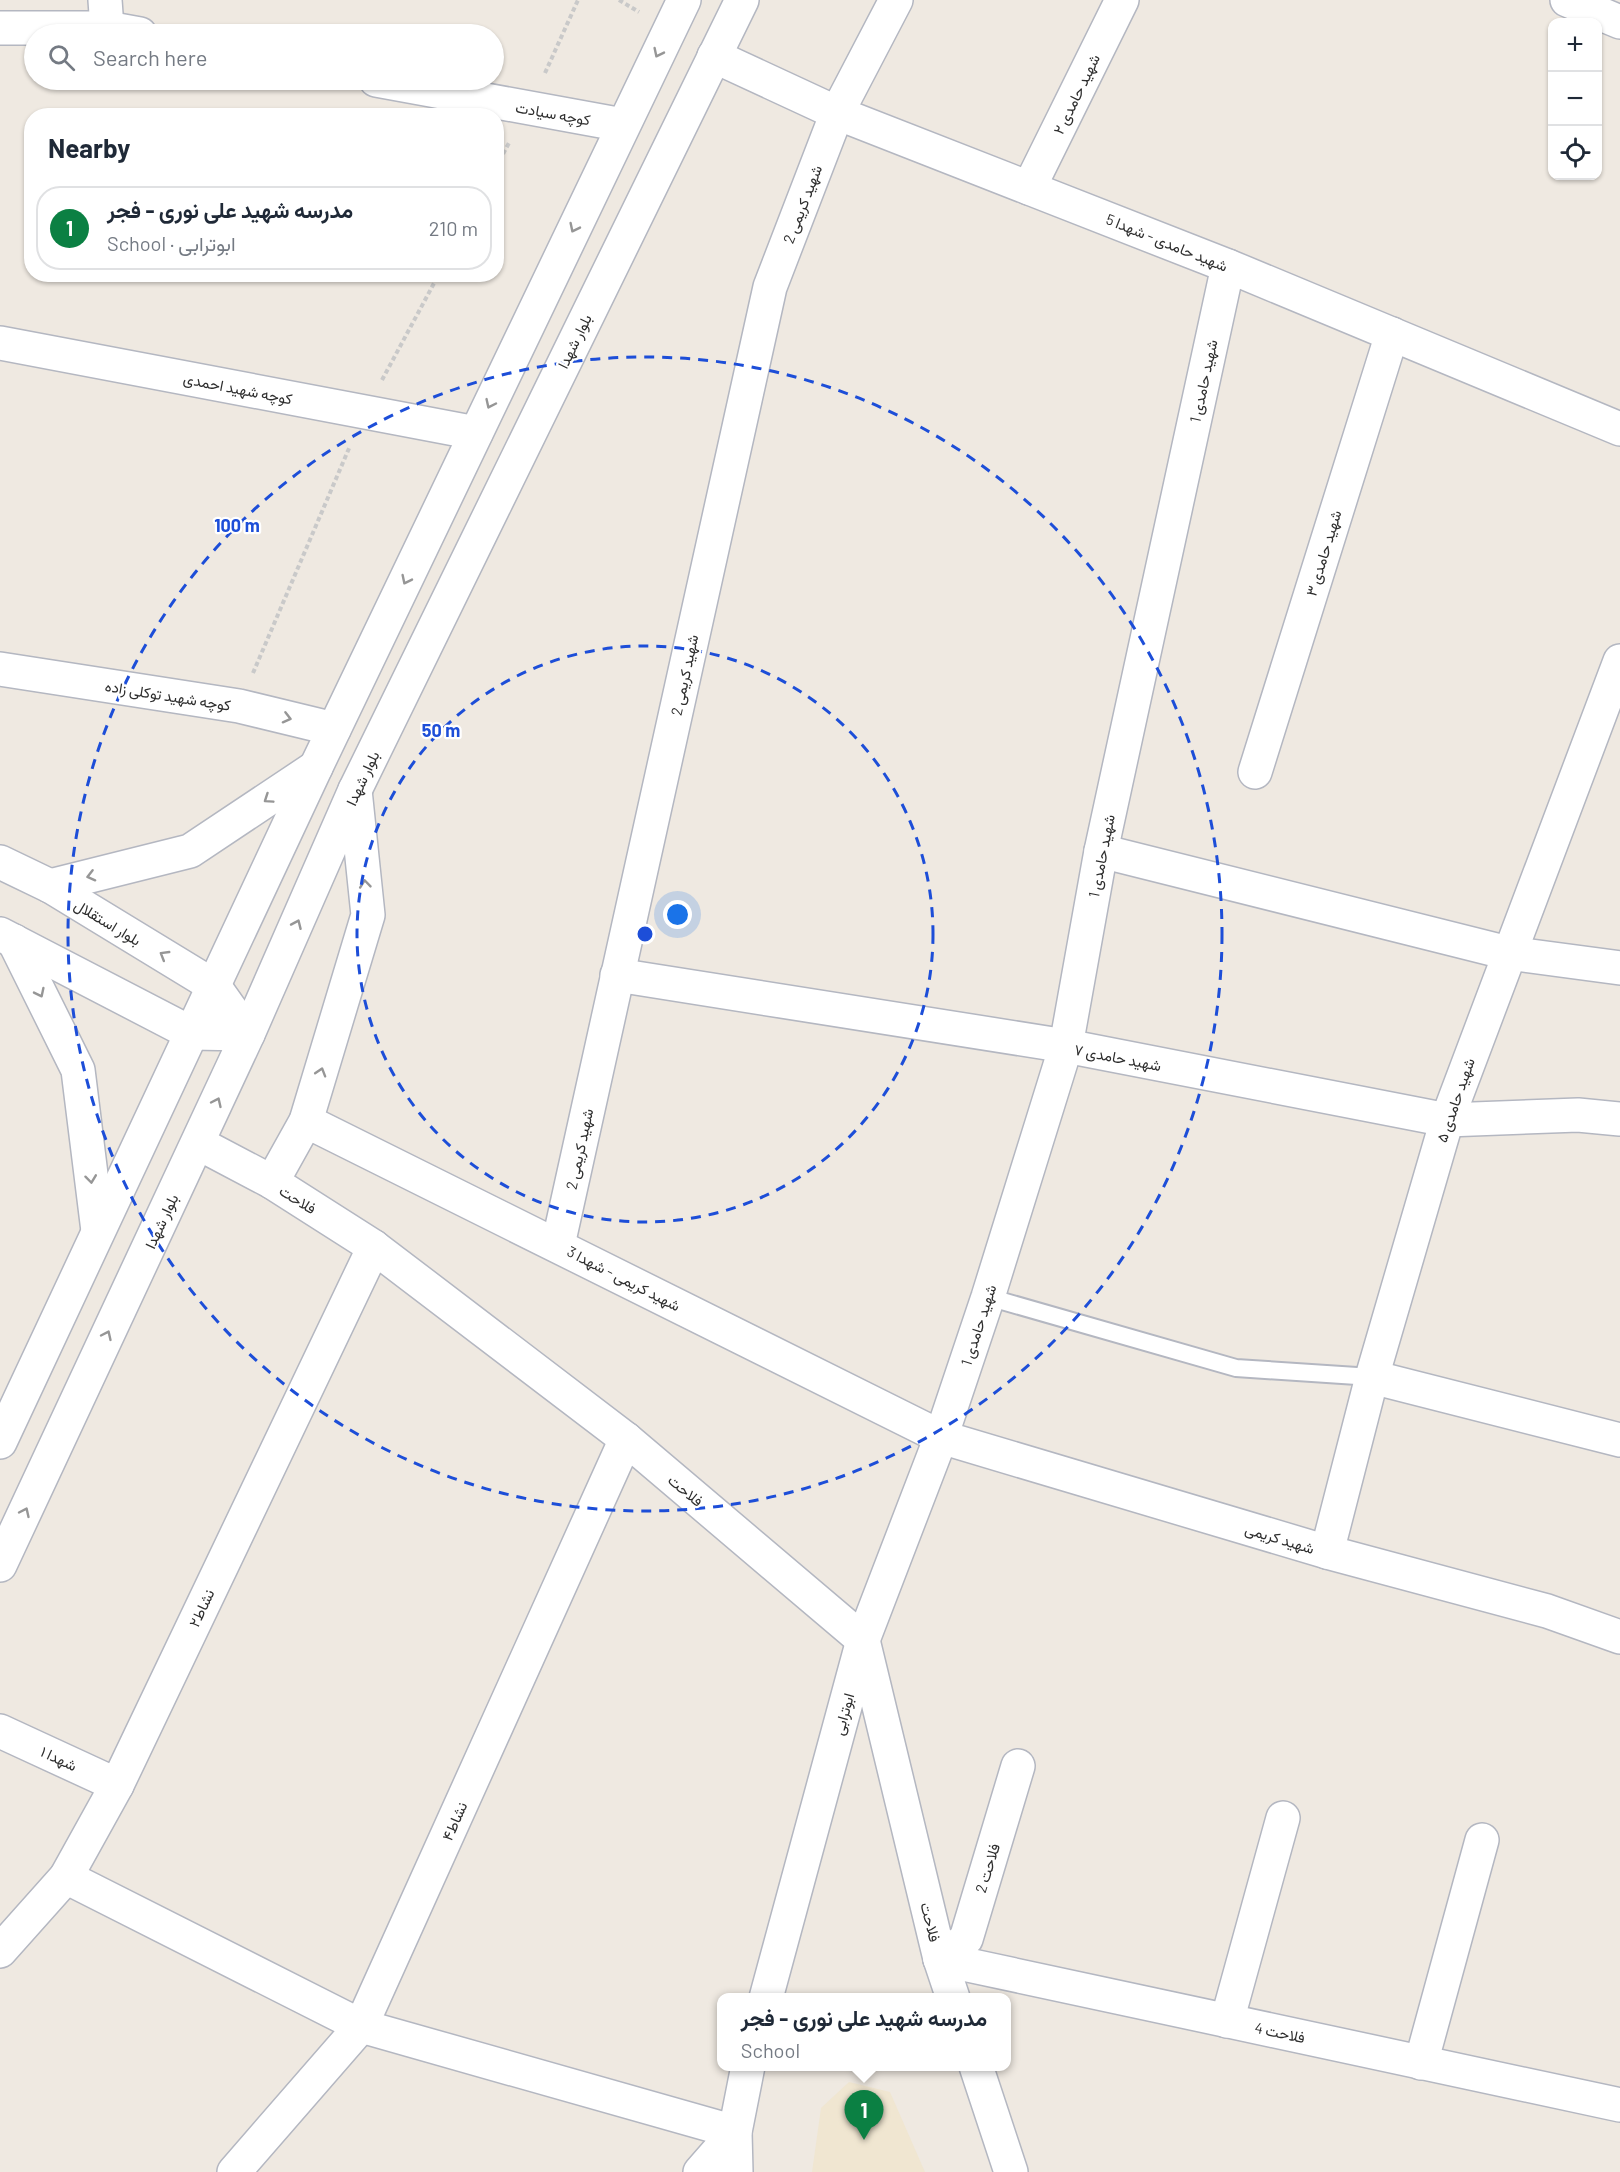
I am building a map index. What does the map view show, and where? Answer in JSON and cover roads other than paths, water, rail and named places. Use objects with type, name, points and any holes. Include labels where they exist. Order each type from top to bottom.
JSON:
[{"type":"street","points":[[0,1442],[334,729],[684,0]]},
{"type":"street","name":"بلوار شهدا","points":[[0,1565],[248,1035],[356,790],[742,0]]},
{"type":"street","name":"شهيد کريمی 2","points":[[558,1245],[770,287],[837,113],[896,0]]},
{"type":"street","name":"شهید حامدی ۲","points":[[1029,188],[1122,0]]},
{"type":"street","points":[[1567,0],[1619,18]]},
{"type":"street","points":[[30,24],[106,14],[123,24]]},
{"type":"street","points":[[0,28],[24,25]]},
{"type":"street","name":"شهید حامدی - شهدا 5","points":[[714,56],[837,113],[1228,266],[1620,429]]},
{"type":"street","name":"کوچه سیادت","points":[[429,90],[623,125]]},
{"type":"street","name":"شهيد حامدی 1","points":[[941,1437],[988,1297],[1066,1046],[1101,851],[1228,266]]},
{"type":"street","name":"شهید حامدی ۳","points":[[1255,772],[1392,334]]},
{"type":"street","name":"کوچه شهید احمدی","points":[[0,343],[476,434]]},
{"type":"street","name":"شهید حامدی ۵","points":[[1327,1552],[1372,1377],[1447,1120],[1508,953],[1620,661]]},
{"type":"street","name":"کوچه شهید توکلی زاده","points":[[0,669],[239,706],[334,729]]},
{"type":"street","points":[[50,886],[190,850],[316,767]]},
{"type":"street","points":[[272,1182],[306,1121],[368,915],[356,790]]},
{"type":"street","points":[[1101,851],[1508,953],[1620,968]]},
{"type":"street","name":"بلوار استقلال","points":[[0,862],[50,886],[214,986]]},
{"type":"street","points":[[7,937],[191,1034],[248,1035]]},
{"type":"street","points":[[7,937],[78,1071],[98,1231]]},
{"type":"street","name":"شهید حامدی ۷","points":[[617,975],[1066,1046],[1447,1120],[1578,1114],[1620,1119]]},
{"type":"street","points":[[214,986],[248,1035]]},
{"type":"street","name":"شهيد کريمی - شهدا 3","points":[[306,1121],[941,1437]]},
{"type":"street","name":"فلاحت","points":[[198,1143],[272,1182],[374,1247],[626,1439],[863,1640],[940,1959],[951,1993]]},
{"type":"street","name":"نشاط۲","points":[[0,1951],[66,1877],[117,1785],[374,1247]]},
{"type":"street","points":[[1372,1377],[1620,1440]]},
{"type":"street","name":"شهید کریمی","points":[[941,1437],[1327,1552],[1547,1611],[1620,1637]]},
{"type":"street","name":"ابوترابی","points":[[767,1993],[863,1640],[941,1437]]},
{"type":"street","name":"نشاط۴","points":[[234,2172],[361,2026],[626,1439]]},
{"type":"street","name":"شهدا ۱","points":[[0,1731],[117,1785]]},
{"type":"street","name":"فلاحت 2","points":[[940,1959],[966,1938],[1018,1766]]},
{"type":"street","points":[[1227,2021],[1282,1818]]},
{"type":"street","points":[[1421,2063],[1482,1840]]},
{"type":"street","points":[[66,1877],[361,2026],[735,2132]]},
{"type":"street","name":"فلاحت 4","points":[[940,1959],[1620,2105]]},
{"type":"street","points":[[736,2172],[735,2132],[747,2071]]},
{"type":"street","points":[[977,2071],[1011,2172]]},
{"type":"street","points":[[700,2172],[735,2132]]},
{"type":"lane","points":[[988,1297],[1236,1368],[1372,1377]]},
{"type":"place","name":"مدرسه شهید علی نوری - فجر","points":[[864,2140]]}]
